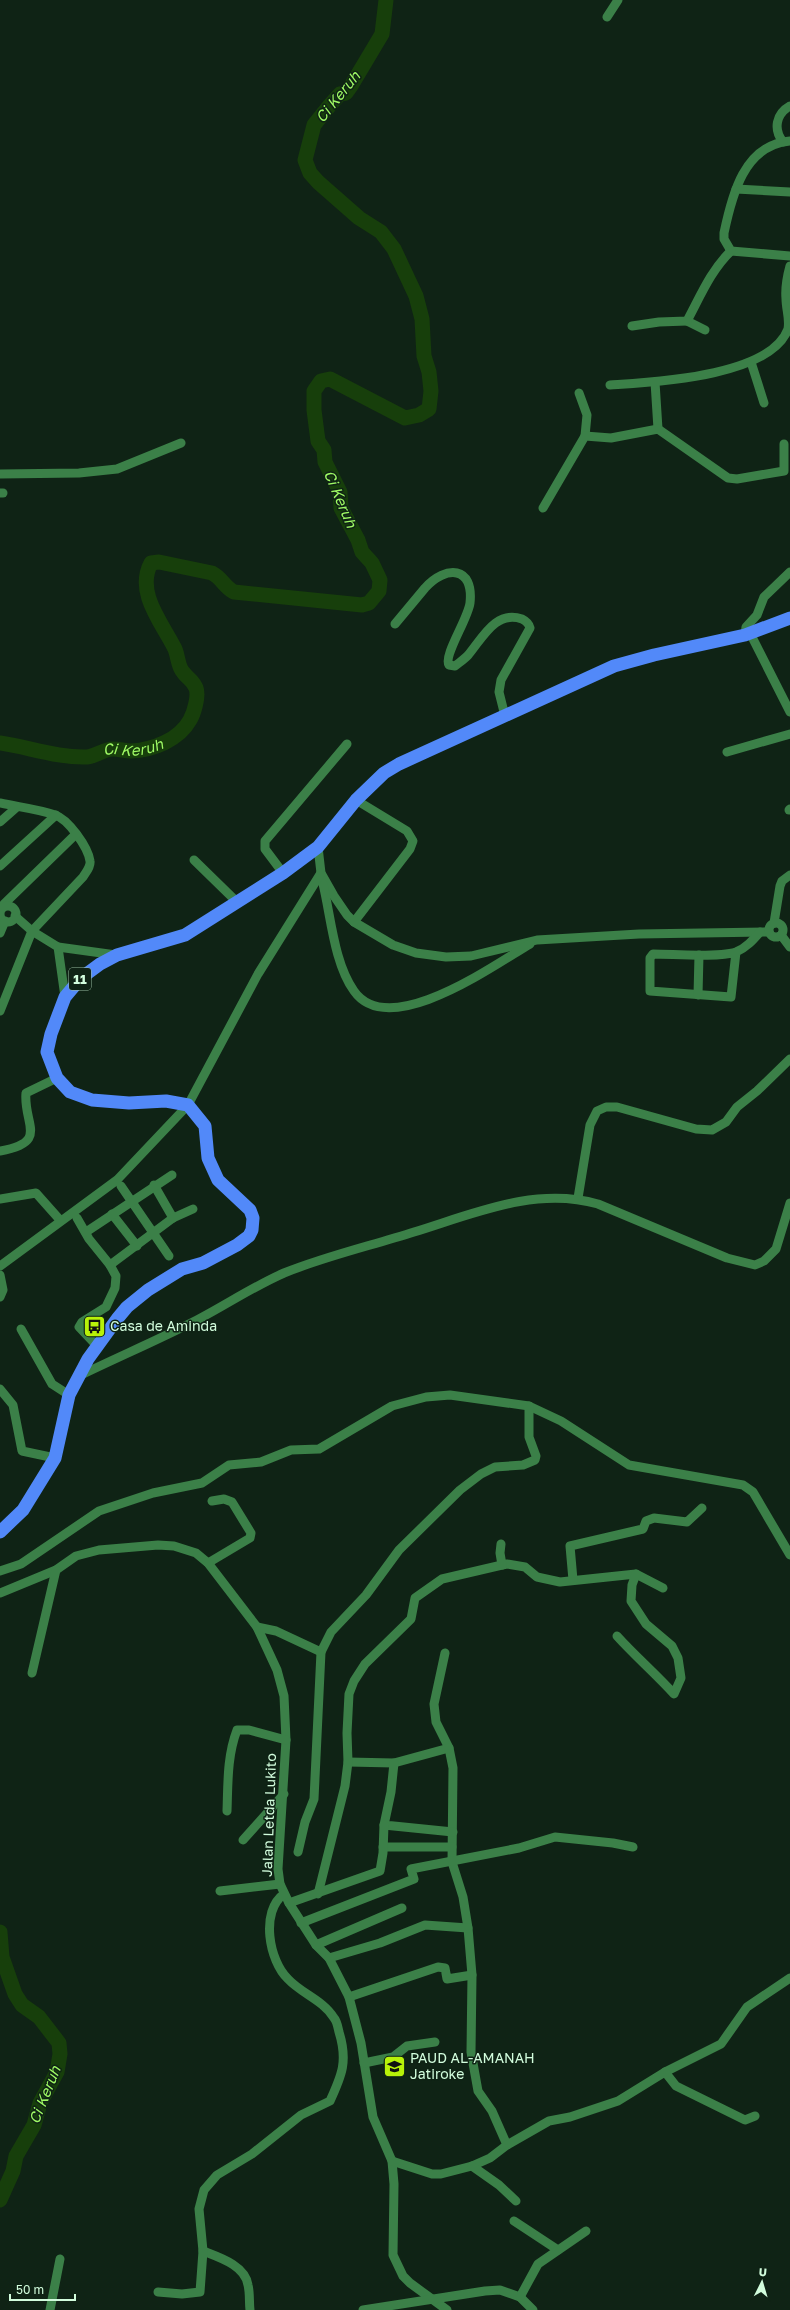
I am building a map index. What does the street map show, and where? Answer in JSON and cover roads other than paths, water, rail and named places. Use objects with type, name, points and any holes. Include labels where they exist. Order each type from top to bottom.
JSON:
[{"type":"highway","name":"11","points":[[188,1105],[166,1101],[129,1103],[92,1100],[70,1092],[57,1078],[47,1052],[51,1034],[65,997],[81,978],[100,964],[117,955],[185,936],[283,873],[318,847],[356,800],[384,773],[399,764],[614,666],[654,655],[748,634],[789,619]]},
{"type":"highway","points":[[0,1532],[23,1510],[55,1458],[69,1395],[78,1377],[98,1346],[127,1307],[148,1290],[182,1269],[203,1263],[237,1245],[249,1236],[252,1230],[253,1218],[250,1210],[218,1180],[208,1158],[205,1126],[188,1105]]},
{"type":"street","points":[[607,17],[618,0]]},
{"type":"street","points":[[786,141],[777,134],[777,122],[783,110],[790,106]]},
{"type":"street","points":[[731,251],[724,239],[724,233],[736,189],[744,171],[756,154],[769,146],[786,141]]},
{"type":"street","points":[[736,189],[790,192]]},
{"type":"street","points":[[687,321],[721,260],[731,251],[790,256]]},
{"type":"street","points":[[610,384],[655,382],[707,375],[751,362],[766,354],[777,345],[788,327],[789,321],[786,300],[790,266]]},
{"type":"street","points":[[632,326],[659,322],[687,321],[705,330]]},
{"type":"street","points":[[751,362],[764,403]]},
{"type":"street","points":[[655,382],[658,429]]},
{"type":"street","points":[[543,508],[585,436],[586,415],[579,393]]},
{"type":"street","points":[[585,436],[611,438],[658,429],[728,478],[737,479],[784,471],[784,444]]},
{"type":"street","points":[[0,474],[79,473],[117,469],[181,443]]},
{"type":"street","points":[[395,624],[432,580],[446,573],[456,572],[467,578],[470,592],[470,605],[457,639],[450,649],[447,659],[449,666],[455,666],[468,655],[490,625],[504,619],[518,618],[525,620],[530,628],[501,680],[499,692],[505,716]]},
{"type":"street","points":[[790,572],[764,597],[757,615],[746,627],[748,634],[790,712]]},
{"type":"street","points":[[727,752],[790,734]]},
{"type":"street","points":[[283,873],[265,849],[265,842],[346,744]]},
{"type":"street","points":[[354,922],[382,883],[401,861],[413,841],[407,831],[356,800]]},
{"type":"street","points":[[0,803],[56,815],[76,834],[90,861],[89,867],[32,931],[0,1012]]},
{"type":"street","points":[[0,822],[17,807]]},
{"type":"street","points":[[0,866],[56,815]]},
{"type":"street","points":[[15,916],[10,922],[5,921],[0,915],[3,903],[76,834]]},
{"type":"street","points":[[318,847],[321,873],[341,967],[354,992],[364,1001],[377,1006],[402,1008],[441,996],[537,940]]},
{"type":"street","points":[[194,860],[238,903]]},
{"type":"street","points":[[321,873],[334,896],[354,922],[393,945],[416,953],[446,957],[471,956],[537,940],[638,934],[765,932],[787,942]]},
{"type":"street","points":[[2,1264],[60,1220],[118,1180],[188,1105],[258,974],[321,873]]},
{"type":"street","points":[[736,952],[731,997],[650,991],[649,966],[650,958],[653,954],[699,955],[736,952],[750,944],[765,932],[774,923],[782,881],[790,875]]},
{"type":"street","points":[[3,903],[14,909],[15,916],[32,931],[58,947],[117,955]]},
{"type":"street","points":[[0,933],[5,921]]},
{"type":"street","points":[[774,923],[782,926],[787,942]]},
{"type":"street","points":[[58,947],[65,997]]},
{"type":"street","points":[[698,995],[699,955]]},
{"type":"street","points":[[578,1198],[590,1125],[596,1111],[606,1106],[617,1107],[696,1129],[712,1130],[726,1122],[737,1107],[757,1091],[790,1059]]},
{"type":"street","points":[[0,1151],[19,1148],[28,1137],[31,1128],[26,1093],[57,1078]]},
{"type":"street","points":[[86,1232],[131,1200],[172,1175]]},
{"type":"street","points":[[154,1185],[173,1218]]},
{"type":"street","points":[[121,1186],[154,1232],[169,1256]]},
{"type":"street","points":[[0,1199],[36,1193],[60,1220]]},
{"type":"street","points":[[78,1377],[163,1338],[226,1305],[266,1281],[320,1260],[512,1202],[551,1198],[578,1198],[598,1204],[727,1258],[755,1265],[764,1261],[776,1249],[790,1204]]},
{"type":"street","points":[[110,1266],[173,1218],[193,1209]]},
{"type":"street","points":[[112,1214],[137,1246]]},
{"type":"street","points":[[77,1218],[89,1239],[116,1276],[115,1288],[111,1300],[106,1307],[82,1322],[79,1327],[98,1346]]},
{"type":"street","points":[[0,1275],[3,1290],[0,1297]]},
{"type":"street","points":[[21,1329],[52,1384],[69,1395]]},
{"type":"street","points":[[0,1389],[13,1404],[22,1451],[55,1458]]},
{"type":"street","points":[[0,1571],[21,1564],[99,1511],[154,1493],[202,1483],[229,1465],[261,1462],[291,1450],[319,1448],[346,1434],[376,1414],[405,1402],[426,1396],[450,1396],[529,1406],[561,1421],[629,1465],[743,1485],[753,1492],[790,1555]]},
{"type":"street","points":[[298,1852],[305,1822],[314,1799],[320,1652],[331,1632],[366,1595],[399,1550],[460,1490],[481,1474],[495,1467],[523,1465],[534,1460],[536,1456],[529,1438],[529,1406]]},
{"type":"street","points":[[208,1563],[250,1538],[251,1533],[232,1502],[224,1499],[212,1501]]},
{"type":"street","points":[[573,1580],[570,1546],[643,1529],[646,1521],[654,1518],[687,1522],[702,1508]]},
{"type":"street","points":[[501,1544],[500,1553],[502,1565]]},
{"type":"street","name":"Jalan Letda Lukito","points":[[0,1593],[56,1570],[76,1556],[99,1550],[158,1545],[174,1546],[196,1553],[208,1563],[241,1604],[257,1627],[277,1670],[284,1696],[286,1740],[284,1794],[278,1858],[280,1884],[284,1894],[301,1923],[316,1945],[329,1958],[349,1997],[364,2063],[373,2117],[392,2161],[394,2184],[393,2255],[403,2276],[432,2300],[447,2310]]},
{"type":"street","points":[[318,1894],[345,1786],[348,1762],[348,1707],[354,1681],[365,1664],[411,1619],[415,1598],[442,1579],[507,1564],[525,1567],[537,1577],[547,1580],[565,1582],[636,1574],[663,1588]]},
{"type":"street","points":[[32,1673],[56,1570]]},
{"type":"street","points":[[616,1636],[653,1671],[674,1694],[678,1690],[681,1678],[678,1658],[672,1646],[646,1624],[631,1601],[632,1585],[636,1574]]},
{"type":"street","points":[[257,1627],[276,1631],[320,1652]]},
{"type":"street","points":[[445,1653],[434,1704],[436,1722],[450,1748],[453,1768],[452,1862],[463,1897],[468,1928],[472,1975],[471,2052],[478,2091],[492,2111],[507,2144]]},
{"type":"street","points":[[227,1811],[232,1742],[237,1730],[249,1730],[286,1740]]},
{"type":"street","points":[[348,1762],[394,1763],[450,1748]]},
{"type":"street","points":[[289,1903],[380,1871],[384,1826],[391,1792],[394,1763]]},
{"type":"street","points":[[243,1840],[284,1794]]},
{"type":"street","points":[[384,1826],[453,1832]]},
{"type":"street","points":[[301,1923],[414,1879],[410,1868],[452,1862],[519,1848],[555,1837],[613,1842],[633,1847]]},
{"type":"street","points":[[383,1847],[452,1847]]},
{"type":"street","points":[[220,1891],[280,1884]]},
{"type":"street","points":[[158,2292],[182,2294],[200,2292],[203,2251],[199,2209],[204,2190],[217,2175],[252,2154],[301,2115],[330,2102],[344,2070],[344,2046],[335,2018],[318,2000],[288,1979],[279,1967],[272,1948],[268,1931],[272,1909],[278,1898],[284,1894]]},
{"type":"street","points":[[316,1945],[402,1908]]},
{"type":"street","points":[[329,1958],[380,1943],[425,1925],[468,1928]]},
{"type":"street","points":[[349,1997],[438,1967],[445,1968],[447,1979],[472,1975]]},
{"type":"street","points":[[392,2161],[432,2174],[441,2174],[472,2166],[490,2158],[507,2144],[549,2121],[570,2117],[618,2101],[665,2072],[721,2044],[747,2007],[790,1978]]},
{"type":"street","points":[[364,2063],[393,2057],[407,2046],[435,2042]]},
{"type":"street","points":[[665,2072],[676,2086],[721,2109],[745,2120],[755,2116]]},
{"type":"street","points":[[472,2166],[498,2185],[516,2201]]},
{"type":"street","points":[[514,2221],[558,2250]]},
{"type":"street","points":[[520,2297],[538,2264],[586,2231]]},
{"type":"street","points":[[203,2251],[226,2260],[240,2271],[248,2284],[250,2310]]},
{"type":"street","points":[[50,2310],[60,2259]]},
{"type":"street","points":[[363,2310],[401,2302],[432,2300],[458,2294],[500,2290],[520,2297],[533,2310]]},
{"type":"waterway","name":"Ci Keruh","points":[[0,743],[65,756],[87,757],[110,749],[131,751],[148,749],[165,743],[185,727],[190,720],[194,709],[197,691],[193,683],[181,670],[175,649],[152,608],[148,597],[146,586],[147,574],[151,563],[159,562],[212,573],[234,592],[362,605],[369,603],[379,591],[380,580],[372,563],[362,552],[358,540],[341,508],[340,492],[325,462],[324,450],[318,441],[314,410],[314,391],[321,381],[330,379],[405,418],[419,415],[429,409],[431,391],[429,372],[424,356],[422,319],[416,296],[394,249],[381,232],[359,218],[318,182],[310,173],[305,160],[314,125],[340,94],[346,93],[382,34],[386,0]]},
{"type":"waterway","name":"Ci Keruh","points":[[0,1932],[2,1957],[15,1994],[22,2005],[39,2017],[59,2043],[60,2054],[57,2072],[40,2103],[34,2125],[16,2156],[13,2171],[0,2200]]},
{"type":"place","name":"Casa de Aminda","points":[[95,1326]]},
{"type":"place","name":"PAUD AL-AMANAH Jatiroke","points":[[395,2066]]}]
